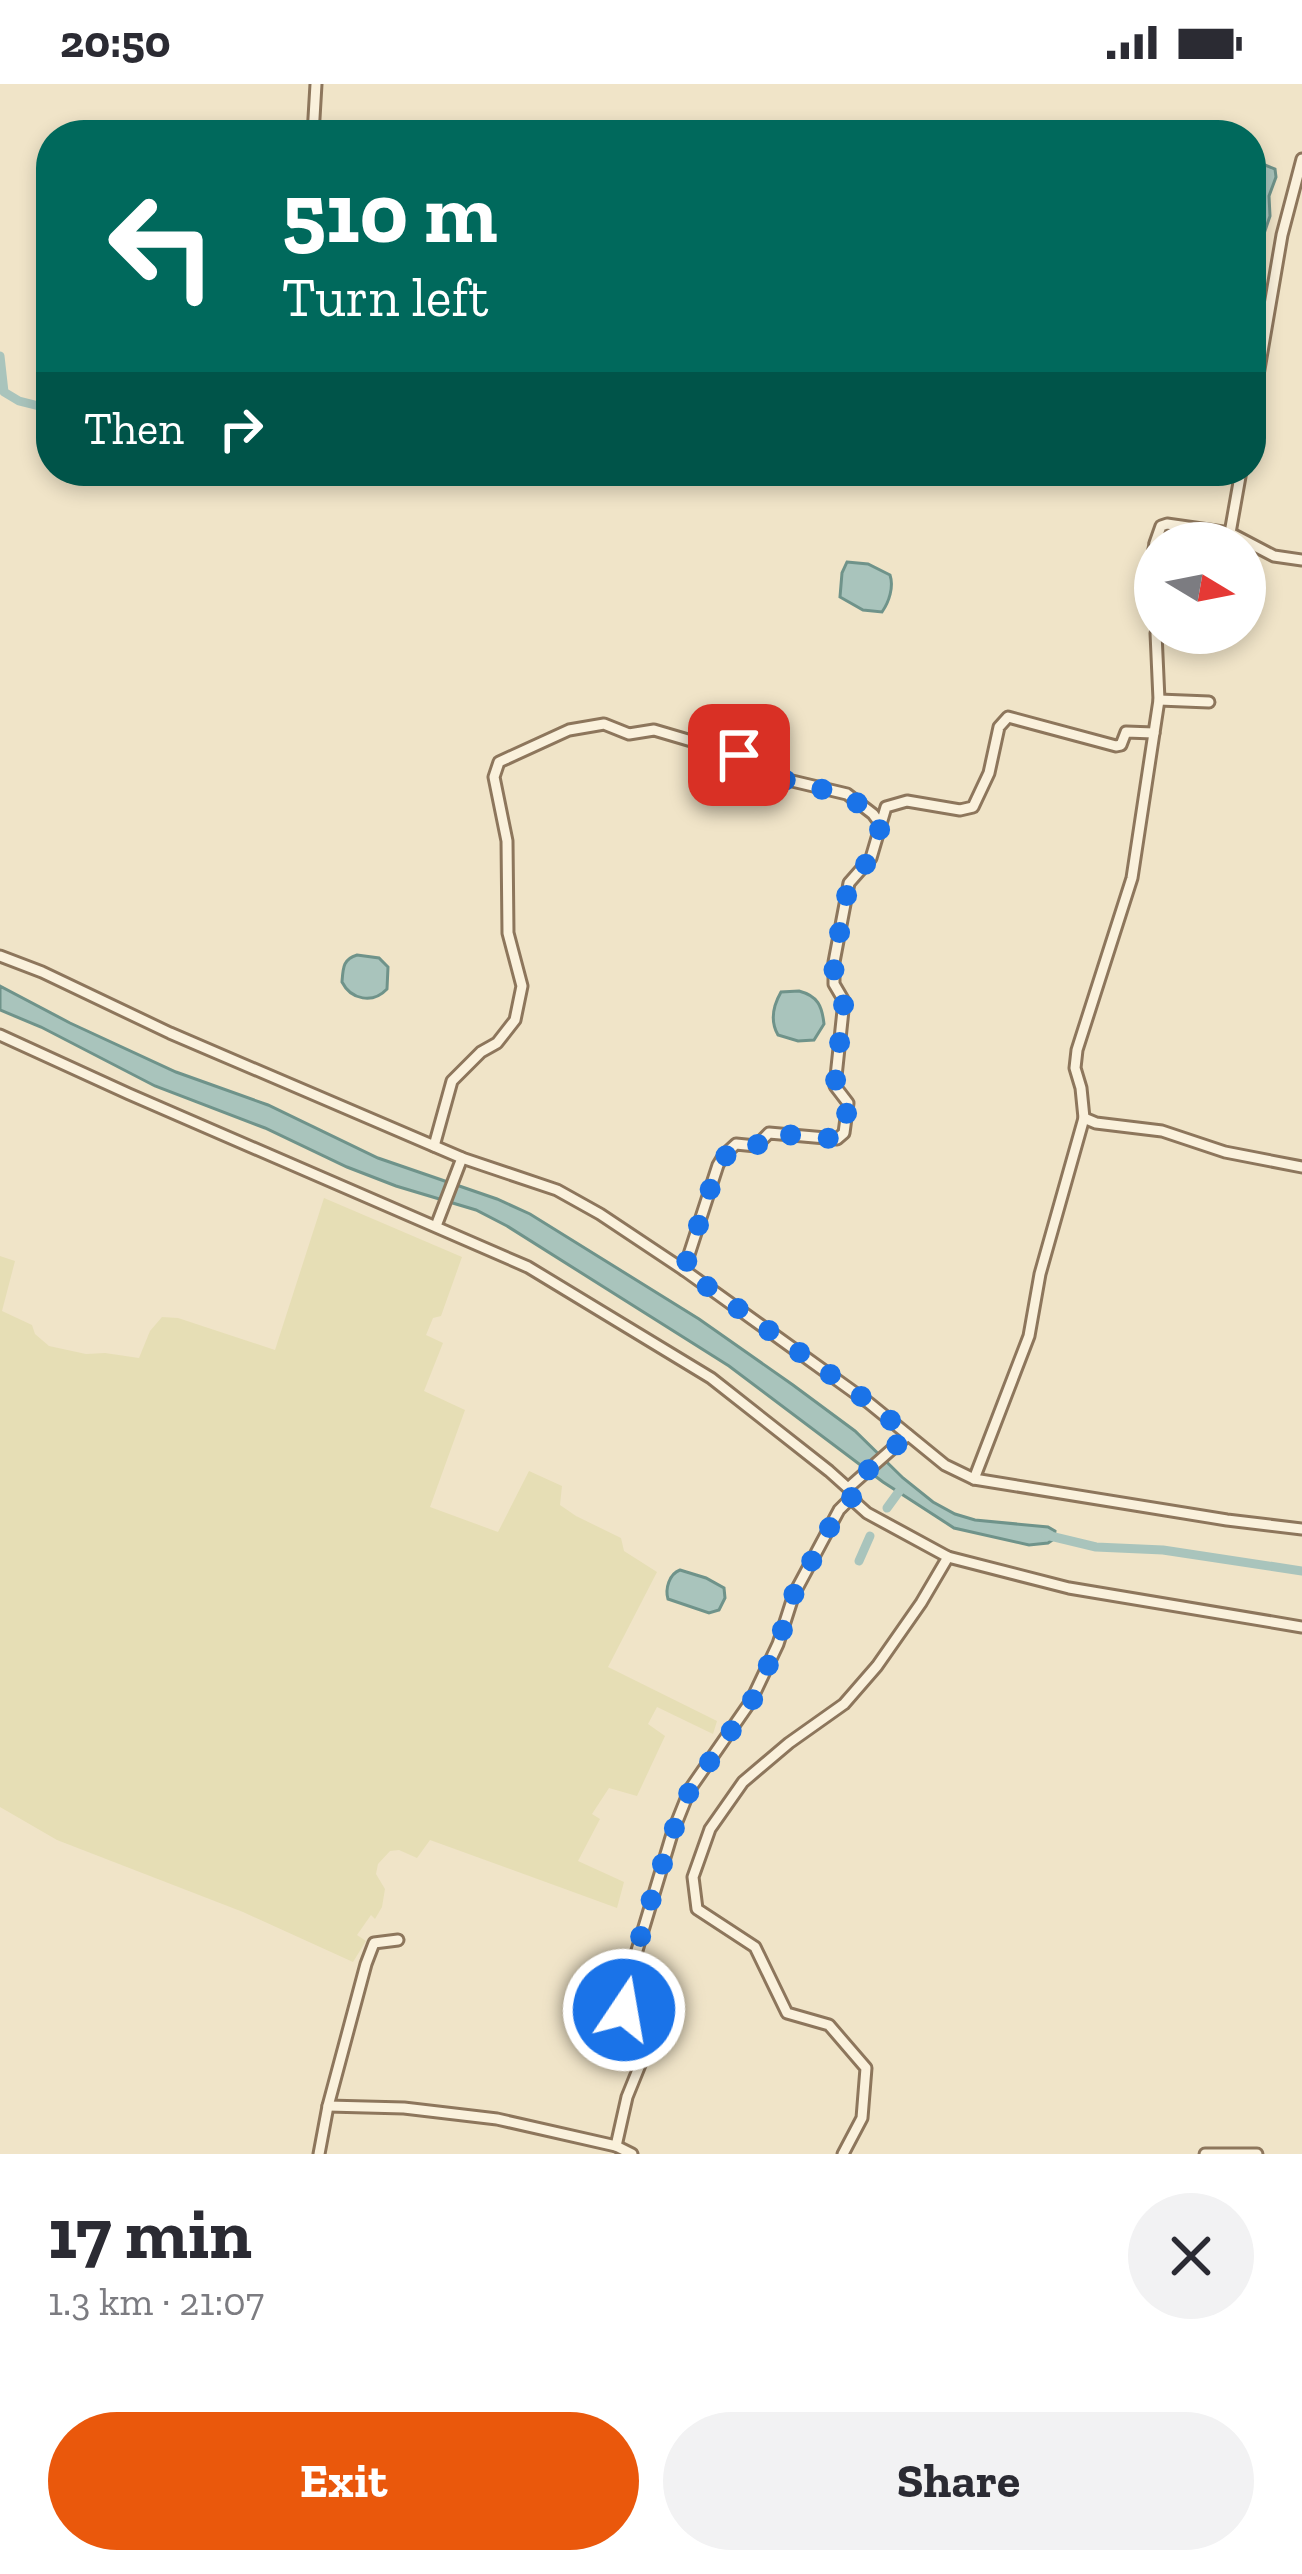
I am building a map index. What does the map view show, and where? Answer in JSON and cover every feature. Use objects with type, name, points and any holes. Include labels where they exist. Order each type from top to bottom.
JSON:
[{"type":"street","points":[[315,120],[316,84]]},
{"type":"street","points":[[1266,328],[1282,235],[1302,159]]},
{"type":"street","points":[[1232,522],[1238,486]]},
{"type":"street","points":[[1266,552],[1302,560]]},
{"type":"street","points":[[974,1478],[1029,1336],[1040,1274],[1084,1118],[1075,1067],[1077,1050],[1132,878],[1159,700],[1157,654]]},
{"type":"street","points":[[1159,700],[1209,702]]},
{"type":"street","points":[[684,1270],[718,1165],[736,1144],[756,1146],[769,1133],[837,1139],[844,1133],[848,1103],[835,1086],[844,1001],[834,984],[834,962],[849,883],[871,858],[886,807],[907,801],[960,810],[973,807],[989,773],[999,727],[1008,717],[1116,746],[1126,732],[1154,734]]},
{"type":"street","points":[[434,1146],[452,1082],[471,1060],[497,1043],[515,1020],[521,986],[508,933],[507,841],[494,776],[499,761],[569,730],[604,724],[629,734],[654,730],[739,755],[766,773],[847,794],[881,825]]},
{"type":"street","points":[[0,956],[462,1158],[557,1190],[684,1270],[869,1402],[946,1465],[974,1478],[1205,1517],[1302,1528]]},
{"type":"street","points":[[0,1035],[528,1267],[710,1378],[850,1492],[867,1513],[948,1557],[1069,1588],[1302,1627]]},
{"type":"street","points":[[1084,1118],[1162,1131],[1225,1152],[1302,1167]]},
{"type":"street","points":[[436,1226],[462,1158]]},
{"type":"street","points":[[616,2146],[627,2097],[644,2055],[631,2042],[626,2028],[629,1977],[690,1790],[752,1701],[794,1594],[850,1492],[908,1435]]},
{"type":"street","points":[[843,2154],[862,2118],[866,2068],[830,2026],[787,2013],[754,1947],[697,1909],[693,1877],[710,1829],[743,1782],[844,1704],[877,1666],[948,1557]]},
{"type":"street","points":[[319,2154],[374,1943],[398,1940]]},
{"type":"street","points":[[328,2106],[404,2108],[496,2119],[616,2146],[632,2154]]},
{"type":"street","points":[[1205,2154],[1253,2154]]},
{"type":"shaded area","points":[[324,1198],[462,1257],[441,1316],[433,1318],[426,1335],[443,1343],[424,1391],[465,1410],[430,1507],[498,1532],[529,1471],[562,1486],[560,1505],[621,1538],[624,1551],[657,1572],[608,1667],[717,1721],[713,1734],[657,1707],[648,1724],[665,1736],[637,1796],[609,1788],[592,1814],[600,1819],[578,1861],[624,1882],[617,1908],[430,1840],[417,1858],[390,1851],[378,1864],[376,1874],[385,1889],[382,1907],[357,1935],[366,1941],[353,1962],[243,1912],[57,1840],[0,1807],[0,1256],[15,1261],[2,1311],[32,1325],[49,1346],[139,1358],[150,1331],[162,1317],[275,1350]]},
{"type":"water","points":[[1266,165],[1275,169],[1276,177],[1269,196],[1266,228]]},
{"type":"water","points":[[847,562],[868,564],[890,575],[890,594],[882,612],[863,610],[840,597]]},
{"type":"water","points":[[357,955],[379,958],[388,967],[387,989],[381,994],[357,996],[342,982],[346,962]]},
{"type":"water","points":[[0,986],[176,1072],[268,1105],[378,1158],[530,1214],[699,1319],[793,1385],[855,1431],[933,1502],[975,1520],[1048,1527],[1055,1531],[1054,1539],[1029,1545],[954,1528],[883,1482],[729,1366],[507,1226],[476,1210],[347,1167],[265,1128],[155,1086],[0,1010]]},
{"type":"water","points":[[799,991],[815,999],[822,1012],[824,1024],[814,1040],[798,1041],[776,1030],[774,1014],[781,992]]},
{"type":"water","points":[[680,1570],[724,1588],[719,1610],[709,1613],[668,1599],[669,1582]]},
{"type":"waterway","points":[[0,356],[4,392],[36,405]]},
{"type":"waterway","points":[[887,1508],[903,1486]]},
{"type":"waterway","points":[[1046,1535],[1096,1547],[1163,1550],[1302,1571]]},
{"type":"waterway","points":[[859,1561],[870,1536]]},
{"type":"route","points":[[624,2010],[652,1897],[690,1790],[752,1701],[794,1594],[839,1510],[852,1497],[848,1488],[908,1435],[684,1270],[718,1165],[736,1144],[756,1146],[769,1133],[823,1139],[837,1139],[844,1133],[848,1103],[835,1086],[844,1001],[834,984],[834,962],[849,883],[871,858],[881,825],[847,794],[766,773],[739,755]]}]
